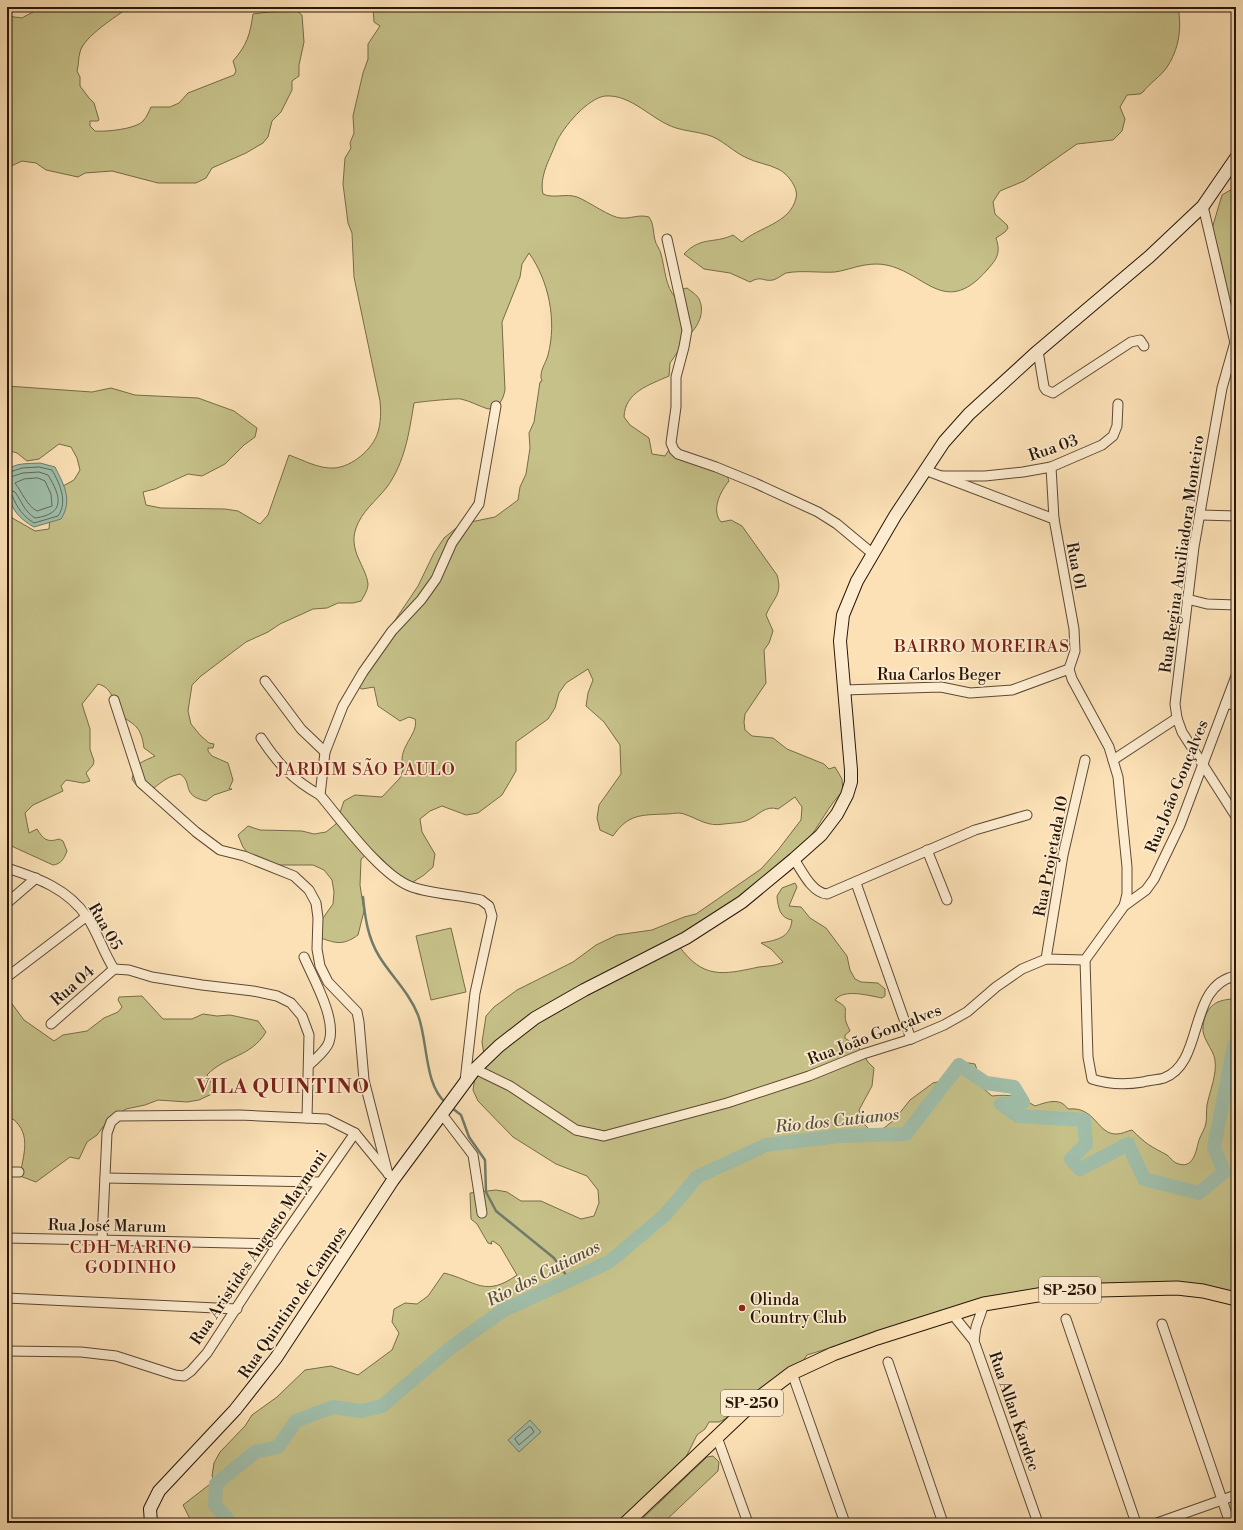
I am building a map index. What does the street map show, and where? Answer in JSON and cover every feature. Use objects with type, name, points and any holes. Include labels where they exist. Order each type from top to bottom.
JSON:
[{"type":"main road","name":"Rua Quintino de Campos","points":[[151,1523],[150,1509],[159,1491],[235,1410],[276,1358],[390,1177],[475,1069],[499,1046],[535,1018],[584,990],[686,938],[742,902],[794,860],[821,835],[837,814],[847,795],[850,782],[851,770],[840,641],[843,615],[857,581],[873,554],[944,442],[969,414],[1038,351],[1148,257],[1203,206],[1236,158]]},
{"type":"main road","name":"SP-250","points":[[626,1523],[756,1400],[792,1373],[833,1354],[877,1338],[984,1304],[1062,1291],[1123,1288],[1177,1288],[1203,1291],[1236,1299]]},
{"type":"street","points":[[1203,206],[1235,345]]},
{"type":"street","points":[[667,239],[687,330],[676,377],[676,407],[671,443],[674,450],[678,454],[716,467],[755,483],[818,512],[837,524],[873,554]]},
{"type":"street","points":[[1038,351],[1044,387],[1052,393],[1131,342],[1140,340],[1144,346]]},
{"type":"street","name":"Rua Regina Auxiliadora Monteiro","points":[[1235,345],[1222,388],[1187,599],[1175,704],[1177,718],[1182,732],[1235,815]]},
{"type":"street","name":"Rua 03","points":[[942,476],[985,476],[1023,472],[1050,467],[1102,445],[1113,436],[1117,426],[1118,404]]},
{"type":"street","points":[[320,795],[325,752],[343,706],[363,672],[392,631],[421,600],[436,580],[452,543],[479,504],[496,406]]},
{"type":"street","name":"Rua 01","points":[[1050,467],[1054,519],[1074,629],[1075,651],[1069,669]]},
{"type":"street","points":[[925,470],[1054,519]]},
{"type":"street","points":[[1201,515],[1236,516]]},
{"type":"street","points":[[1187,599],[1207,604],[1236,605]]},
{"type":"street","points":[[1069,669],[1072,679],[1109,747],[1113,760],[1122,800],[1127,868],[1127,894],[1124,906]]},
{"type":"street","name":"Rua Carlos Beger","points":[[844,690],[941,687],[970,693],[1012,690],[1069,669]]},
{"type":"street","name":"Rua João Gonçalves","points":[[475,1069],[510,1086],[576,1130],[604,1136],[727,1103],[809,1076],[863,1054],[911,1039],[944,1026],[967,1012],[996,987],[1022,969],[1046,959],[1085,960],[1124,906],[1146,890],[1154,879],[1180,825],[1236,676]]},
{"type":"street","points":[[265,681],[301,730],[325,752]]},
{"type":"street","points":[[114,700],[141,783],[196,832],[220,850],[244,856],[288,873],[294,876],[309,890],[316,903],[317,949],[320,966],[328,982],[357,1012],[360,1022],[364,1080],[390,1177]]},
{"type":"street","points":[[1226,703],[1236,706]]},
{"type":"street","points":[[1113,760],[1177,718]]},
{"type":"street","points":[[261,738],[288,774],[300,784],[320,795],[382,868],[398,881],[413,888],[481,900],[489,906],[492,916],[475,993],[465,1081]]},
{"type":"street","name":"Rua Projetada 10","points":[[1046,959],[1063,855],[1085,760]]},
{"type":"street","points":[[794,860],[816,890],[820,894],[827,894],[856,883],[927,850],[975,830],[1028,815]]},
{"type":"street","points":[[927,850],[947,900]]},
{"type":"street","name":"Rua 05","points":[[7,868],[52,885],[70,897],[87,916],[114,969]]},
{"type":"street","points":[[7,903],[36,878]]},
{"type":"street","points":[[856,883],[911,1039]]},
{"type":"street","points":[[7,977],[87,916]]},
{"type":"street","points":[[304,957],[325,1005],[330,1025],[329,1042],[322,1053],[310,1065]]},
{"type":"street","points":[[1085,960],[1088,1056],[1092,1079],[1105,1083],[1124,1085],[1165,1078],[1177,1068],[1188,1053],[1203,1003],[1216,986],[1228,977],[1236,976]]},
{"type":"street","points":[[114,969],[129,970],[152,977],[235,988],[277,996],[291,1003],[302,1016],[309,1035],[310,1065],[307,1118]]},
{"type":"street","name":"Rua 04","points":[[51,1024],[114,969]]},
{"type":"street","points":[[442,1112],[473,1155],[482,1213]]},
{"type":"street","points":[[102,1240],[107,1133],[111,1122],[118,1116],[240,1115],[327,1119],[354,1133],[390,1177]]},
{"type":"street","name":"Rua Aristides Augusto Maymoni","points":[[7,1352],[81,1352],[116,1356],[175,1375],[184,1376],[191,1371],[207,1353],[278,1244],[354,1133]]},
{"type":"street","points":[[7,1172],[20,1172]]},
{"type":"street","points":[[105,1178],[320,1182]]},
{"type":"street","name":"Rua José Marum","points":[[7,1238],[278,1244]]},
{"type":"street","points":[[7,1298],[237,1309]]},
{"type":"street","points":[[974,1341],[976,1327],[984,1304]]},
{"type":"street","name":"Rua Allan Kardec","points":[[953,1315],[974,1341],[1038,1523]]},
{"type":"street","points":[[1066,1319],[1136,1523]]},
{"type":"street","points":[[1162,1324],[1230,1523]]},
{"type":"street","points":[[888,1362],[943,1523]]},
{"type":"street","points":[[792,1373],[845,1523]]},
{"type":"street","points":[[717,1437],[748,1523]]},
{"type":"street","points":[[1157,1523],[1236,1495]]},
{"type":"shaded area","points":[[42,7],[129,7],[94,33],[80,52],[77,71],[80,77],[80,86],[94,103],[99,120],[90,121],[90,126],[95,131],[128,128],[139,124],[147,116],[151,107],[170,107],[179,103],[188,93],[234,75],[236,71],[233,61],[242,50],[247,39],[251,28],[253,14],[297,11],[302,15],[304,42],[299,65],[299,76],[292,81],[292,90],[281,112],[272,121],[268,137],[263,143],[246,153],[212,168],[206,178],[196,183],[158,183],[112,171],[85,173],[78,177],[46,170],[36,163],[22,161],[11,166],[7,173],[7,16],[22,18]]},
{"type":"shaded area","points":[[373,7],[1178,7],[1180,23],[1177,46],[1171,60],[1165,70],[1143,92],[1140,94],[1127,95],[1120,107],[1125,119],[1122,131],[1113,140],[1077,144],[1024,181],[1000,191],[993,202],[995,214],[1007,225],[1008,228],[996,238],[998,248],[997,256],[987,270],[971,285],[957,291],[944,291],[932,287],[893,267],[877,264],[865,265],[835,272],[792,272],[786,273],[773,280],[757,279],[750,282],[730,273],[704,269],[684,254],[690,248],[702,242],[726,238],[733,235],[742,242],[756,232],[773,224],[787,214],[793,207],[796,198],[796,190],[792,181],[778,169],[747,158],[713,137],[676,128],[658,119],[633,103],[615,96],[605,96],[591,102],[577,114],[564,129],[559,136],[546,168],[542,181],[542,187],[543,194],[551,196],[577,197],[617,217],[649,217],[653,225],[667,283],[672,294],[676,298],[679,290],[687,288],[699,299],[701,304],[701,313],[699,321],[692,332],[684,329],[679,350],[670,363],[669,376],[646,386],[633,395],[625,408],[624,417],[630,425],[649,438],[652,454],[665,456],[672,445],[676,444],[686,462],[717,469],[727,476],[729,481],[718,501],[718,517],[721,522],[731,520],[742,526],[777,575],[779,582],[778,592],[766,615],[773,631],[769,643],[764,650],[766,683],[745,714],[745,730],[752,736],[773,738],[787,749],[824,764],[829,769],[835,767],[842,779],[843,791],[807,841],[679,946],[696,964],[714,972],[734,972],[783,962],[771,949],[761,943],[782,937],[789,931],[792,920],[782,915],[780,912],[777,896],[782,888],[795,883],[797,887],[789,906],[801,907],[810,918],[826,928],[847,956],[850,970],[855,979],[861,982],[878,983],[885,989],[885,996],[882,998],[857,994],[844,994],[835,1000],[845,1007],[846,1022],[850,1031],[845,1035],[845,1038],[860,1049],[868,1062],[874,1068],[872,1086],[859,1110],[863,1123],[873,1133],[884,1128],[895,1119],[910,1100],[933,1083],[946,1080],[962,1062],[975,1064],[983,1088],[992,1096],[1015,1096],[1035,1106],[1044,1103],[1061,1103],[1068,1109],[1077,1109],[1085,1112],[1110,1133],[1119,1134],[1132,1130],[1148,1144],[1167,1155],[1176,1163],[1182,1165],[1187,1164],[1193,1158],[1205,1127],[1207,1105],[1215,1071],[1214,1056],[1204,1035],[1204,1019],[1210,1008],[1218,1002],[1236,999],[1236,1295],[1187,1286],[981,1301],[807,1355],[803,1361],[743,1403],[725,1419],[719,1422],[709,1422],[705,1429],[697,1435],[682,1465],[630,1523],[192,1523],[183,1505],[214,1481],[212,1476],[214,1463],[220,1452],[245,1426],[252,1415],[277,1397],[305,1370],[331,1366],[358,1375],[392,1350],[399,1333],[392,1322],[394,1309],[405,1303],[417,1304],[428,1296],[444,1273],[480,1286],[488,1287],[497,1286],[517,1275],[500,1246],[493,1241],[491,1242],[492,1244],[488,1243],[477,1224],[471,1219],[470,1193],[496,1190],[507,1192],[521,1201],[541,1201],[581,1219],[594,1216],[599,1203],[598,1190],[587,1176],[556,1164],[513,1137],[478,1101],[473,1090],[475,1077],[486,1068],[482,1042],[486,1016],[494,1007],[517,990],[573,962],[596,945],[617,935],[652,930],[684,917],[696,914],[761,869],[801,820],[802,807],[795,797],[778,809],[766,809],[748,820],[740,822],[718,825],[703,822],[684,814],[675,813],[636,817],[624,823],[613,836],[600,830],[597,818],[599,805],[621,774],[620,745],[604,722],[586,706],[588,693],[593,680],[588,669],[566,683],[559,693],[555,708],[548,719],[516,742],[516,771],[502,795],[478,813],[466,815],[442,806],[430,811],[420,819],[422,832],[435,854],[433,867],[424,875],[413,882],[400,879],[382,859],[371,851],[361,859],[360,885],[364,911],[358,935],[349,941],[336,942],[321,938],[318,925],[333,904],[334,892],[332,880],[324,870],[313,865],[274,865],[251,857],[243,847],[238,835],[248,826],[260,830],[302,831],[314,834],[326,832],[336,824],[344,801],[355,795],[382,797],[400,778],[405,764],[402,762],[402,756],[415,729],[415,719],[409,717],[400,721],[378,706],[374,687],[362,689],[358,687],[379,644],[418,586],[434,553],[444,538],[461,524],[495,517],[518,500],[520,487],[526,474],[530,448],[529,433],[534,422],[540,382],[542,381],[541,375],[548,355],[552,329],[546,289],[542,276],[529,253],[522,264],[520,277],[502,322],[505,390],[502,400],[495,407],[488,409],[461,399],[414,403],[405,447],[398,468],[387,487],[362,516],[356,528],[354,544],[367,577],[368,584],[367,591],[361,601],[353,603],[338,603],[327,608],[313,609],[280,624],[268,632],[246,642],[201,676],[192,685],[188,711],[191,724],[209,743],[214,744],[213,748],[208,748],[208,751],[212,756],[228,763],[233,780],[229,789],[232,789],[214,795],[206,801],[193,796],[188,789],[184,777],[180,774],[168,778],[149,791],[146,792],[142,790],[132,779],[135,769],[139,764],[155,756],[144,748],[139,730],[118,714],[110,692],[98,684],[82,704],[90,729],[90,749],[94,761],[93,765],[86,773],[90,781],[83,783],[66,780],[61,786],[63,791],[33,805],[25,813],[29,833],[37,829],[41,835],[48,840],[51,841],[59,839],[63,841],[67,851],[65,856],[62,861],[53,865],[7,844],[7,515],[35,531],[49,529],[50,517],[63,486],[74,480],[80,470],[77,458],[71,447],[59,444],[39,459],[27,461],[17,453],[7,450],[7,386],[92,392],[111,388],[135,395],[198,398],[234,411],[257,428],[255,437],[244,445],[225,464],[202,476],[188,474],[155,489],[143,492],[146,505],[161,508],[225,509],[238,511],[260,524],[268,515],[289,455],[317,466],[334,468],[341,467],[355,461],[367,451],[372,445],[378,432],[380,424],[380,401],[354,277],[352,233],[348,223],[343,184],[345,158],[351,148],[350,143],[354,133],[353,116],[363,73],[368,59],[368,44],[380,26],[374,22]]},
{"type":"shaded area","points":[[1232,189],[1236,189],[1236,336],[1211,232],[1222,195]]},
{"type":"shaded area","points":[[451,928],[466,992],[431,1000],[416,936]]},
{"type":"shaded area","points":[[142,996],[163,1019],[192,1019],[203,1014],[217,1016],[230,1015],[258,1021],[266,1032],[253,1047],[214,1068],[207,1075],[216,1092],[199,1100],[187,1102],[158,1100],[145,1105],[126,1109],[109,1119],[97,1135],[87,1142],[79,1159],[70,1157],[36,1182],[20,1176],[25,1146],[23,1132],[13,1119],[7,1122],[7,997],[24,1020],[54,1041],[63,1035],[87,1031],[104,1018],[118,1012],[122,1007],[118,1000],[119,997]]},
{"type":"shaded area","points":[[713,1456],[719,1462],[718,1471],[663,1523],[638,1523],[707,1457]]},
{"type":"water","points":[[40,463],[55,467],[64,486],[67,499],[65,512],[61,519],[34,527],[19,516],[11,504],[7,471],[18,465]]},
{"type":"water","points":[[530,1420],[541,1432],[519,1452],[508,1440]]},
{"type":"waterway","points":[[363,897],[366,920],[372,942],[384,963],[405,991],[418,1015],[430,1074],[439,1095],[446,1103]]},
{"type":"waterway","name":"Rio dos Cutianos","points":[[231,1523],[215,1505],[216,1484],[255,1452],[278,1447],[296,1421],[333,1407],[361,1411],[382,1406],[449,1349],[502,1311],[609,1262],[665,1215],[697,1177],[766,1145],[839,1136],[906,1134],[959,1065],[986,1083],[1014,1087],[1023,1102],[1001,1104],[1018,1116],[1084,1120],[1086,1144],[1071,1159],[1080,1169],[1128,1144],[1144,1179],[1199,1193],[1224,1172],[1214,1147],[1234,1046],[1236,1046]]},
{"type":"waterway","points":[[452,1108],[461,1115],[469,1137],[485,1160],[486,1192],[496,1211],[554,1258],[566,1275],[568,1281]]},
{"type":"place","name":"Olinda Country Club","points":[[742,1308]]},
{"type":"district","name":"BAIRRO MOREIRAS","points":[[982,646]]},
{"type":"district","name":"JARDIM SÃO PAULO","points":[[366,769]]},
{"type":"district","name":"VILA QUINTINO","points":[[283,1086]]},
{"type":"district","name":"CDH MARINO GODINHO","points":[[131,1257]]}]
